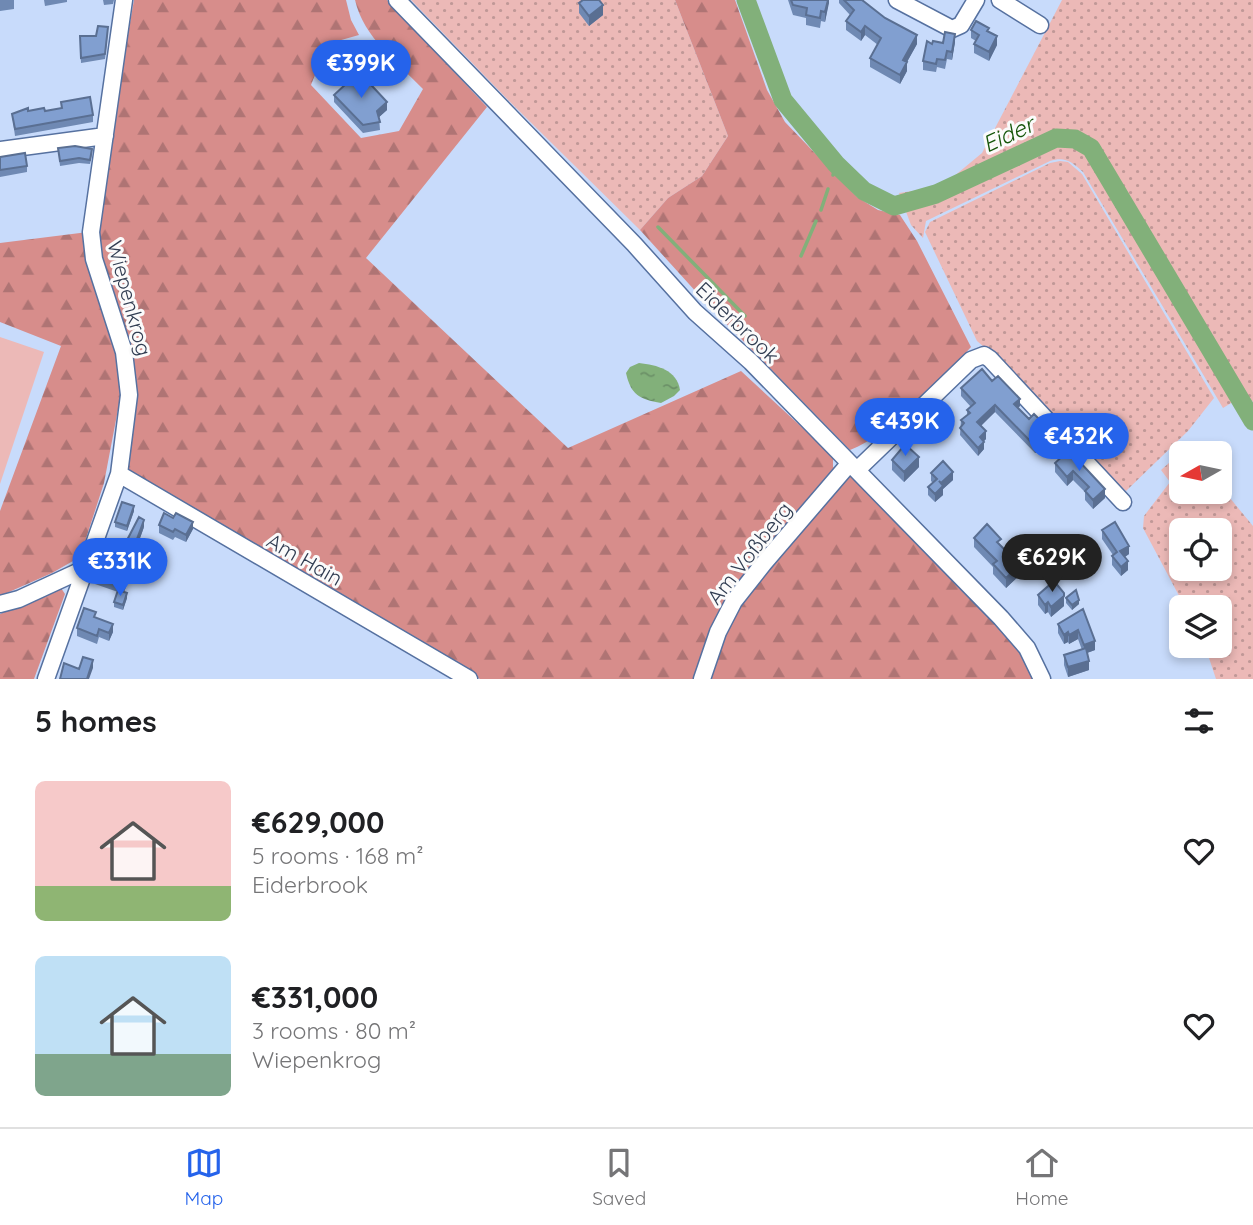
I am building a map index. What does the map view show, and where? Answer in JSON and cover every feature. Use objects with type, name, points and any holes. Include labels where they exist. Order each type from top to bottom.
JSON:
[{"type":"street","name":"Wiepenkrog","points":[[46,679],[119,474],[129,396],[123,346],[94,259],[91,232],[124,0]]},
{"type":"street","name":"Eiderbrook","points":[[397,0],[635,244],[695,312],[751,362],[1001,618],[1027,648],[1042,679]]},
{"type":"street","points":[[897,0],[952,29],[961,25],[976,0]]},
{"type":"street","points":[[1000,0],[1040,25]]},
{"type":"street","points":[[0,150],[104,136]]},
{"type":"street","name":"Am Voßberg","points":[[702,679],[718,632],[734,601],[764,563],[853,467],[971,360],[984,355],[990,359],[1124,502]]},
{"type":"street","name":"Am Hain","points":[[119,474],[469,679]]},
{"type":"street","points":[[0,604],[30,594],[86,568]]},
{"type":"shaded area","points":[[411,0],[675,0],[728,136],[702,176],[668,198],[640,230]]},
{"type":"shaded area","points":[[1062,0],[1253,0],[1253,402],[1246,394],[1223,408],[1083,172],[1068,161],[1050,161],[926,221],[923,238],[911,225],[899,193],[941,187],[982,153]]},
{"type":"shaded area","points":[[1068,162],[1082,174],[1214,398],[1188,431],[1178,441],[1169,441],[1169,449],[1126,491],[1089,458],[997,358],[977,341],[925,232],[930,222],[1050,163]]},
{"type":"shaded area","points":[[0,337],[44,352],[0,484]]},
{"type":"shaded area","points":[[1169,463],[1169,481],[1161,470]]},
{"type":"shaded area","points":[[1169,483],[1169,504],[1232,504],[1232,501],[1253,526],[1253,679],[1216,679],[1209,658],[1232,658],[1232,595],[1179,595],[1171,581],[1232,581],[1232,518],[1169,518],[1169,577],[1143,528],[1144,516]]},
{"type":"green space","points":[[134,0],[346,0],[351,20],[359,35],[327,44],[311,85],[361,138],[399,131],[423,89],[374,38],[359,14],[355,0],[387,0],[487,107],[366,258],[568,448],[741,371],[833,456],[833,467],[845,475],[854,476],[1022,649],[1036,679],[480,679],[125,472],[135,392],[96,252],[110,137]]},
{"type":"green space","points":[[675,0],[735,0],[767,90],[785,122],[857,197],[878,210],[900,215],[917,241],[971,347],[931,390],[898,419],[865,443],[850,450],[708,305],[640,230],[668,198],[702,176],[728,136]]},
{"type":"green space","points":[[88,232],[121,351],[123,383],[104,483],[80,557],[52,573],[0,596],[0,511],[61,346],[0,322],[0,243]]},
{"type":"green space","points":[[61,588],[65,594],[34,679],[0,679],[0,614]]},
{"type":"water","points":[[639,363],[653,365],[670,373],[680,390],[661,403],[637,395],[630,386],[626,373],[630,367]]},
{"type":"building","points":[[583,0],[599,0],[603,5],[589,16],[579,3]]},
{"type":"building","points":[[791,0],[828,0],[825,12],[821,11],[820,18],[806,15],[807,8],[793,5]]},
{"type":"building","points":[[844,0],[862,0],[885,18],[917,35],[903,60],[907,62],[900,75],[870,58],[881,38],[865,26],[861,32],[846,21],[854,10]]},
{"type":"building","points":[[976,21],[997,36],[989,52],[974,44],[979,35],[971,30]]},
{"type":"building","points":[[98,26],[108,27],[105,54],[81,58],[80,36],[96,36]]},
{"type":"building","points":[[945,32],[955,34],[952,52],[947,51],[945,60],[937,59],[936,64],[923,61],[927,41],[932,44],[933,41],[943,43]]},
{"type":"building","points":[[359,72],[387,102],[377,111],[380,122],[363,125],[334,95]]},
{"type":"building","points":[[90,97],[93,115],[15,129],[12,114],[28,108],[28,111],[44,108],[45,111],[62,108],[61,102]]},
{"type":"building","points":[[75,146],[92,149],[90,160],[79,158],[60,161],[58,148]]},
{"type":"building","points":[[25,153],[27,166],[0,170],[0,157]]},
{"type":"building","points":[[982,369],[992,381],[998,376],[1020,399],[1014,404],[1029,419],[1034,414],[1045,425],[1041,429],[1046,438],[1035,446],[995,405],[977,422],[986,431],[980,437],[984,442],[978,448],[960,428],[964,423],[961,420],[970,413],[967,410],[975,403],[961,388]]},
{"type":"building","points":[[1063,444],[1105,489],[1093,500],[1085,491],[1089,487],[1073,471],[1067,477],[1055,463],[1066,453],[1060,446]]},
{"type":"building","points":[[907,446],[919,457],[904,472],[892,460]]},
{"type":"building","points":[[943,461],[953,472],[941,483],[939,481],[943,486],[935,494],[928,487],[937,479],[931,473]]},
{"type":"building","points":[[122,502],[134,506],[127,526],[115,522]]},
{"type":"building","points":[[164,513],[173,518],[176,513],[193,522],[186,535],[159,525]]},
{"type":"building","points":[[139,517],[144,520],[131,555],[126,554],[119,574],[127,576],[123,586],[95,576],[107,543],[119,547],[120,543],[125,544]]},
{"type":"building","points":[[1115,522],[1129,546],[1120,551],[1128,561],[1121,567],[1112,556],[1117,552],[1102,530]]},
{"type":"building","points":[[987,524],[1001,539],[997,542],[1020,565],[1006,578],[993,564],[997,561],[974,538]]},
{"type":"building","points":[[1054,581],[1064,596],[1051,607],[1048,602],[1045,605],[1038,595]]},
{"type":"building","points":[[118,590],[127,593],[123,605],[114,602]]},
{"type":"building","points":[[1076,590],[1079,600],[1072,605],[1066,598]]},
{"type":"building","points":[[84,608],[96,612],[94,617],[113,624],[109,633],[99,629],[97,636],[77,628]]},
{"type":"building","points":[[1083,609],[1095,641],[1084,645],[1078,630],[1064,635],[1058,624]]},
{"type":"building","points":[[1086,648],[1089,661],[1068,667],[1064,655]]},
{"type":"building","points":[[83,657],[93,660],[87,679],[60,679],[64,663],[79,669]]},
{"type":"waterway","name":"Eider","points":[[746,0],[783,100],[836,164],[864,191],[894,206],[936,194],[1056,138],[1075,139],[1091,148],[1253,421]]},
{"type":"waterway","points":[[833,175],[836,164]]},
{"type":"waterway","points":[[821,210],[828,189]]},
{"type":"waterway","points":[[801,256],[816,221]]},
{"type":"waterway","points":[[658,227],[745,316]]}]
